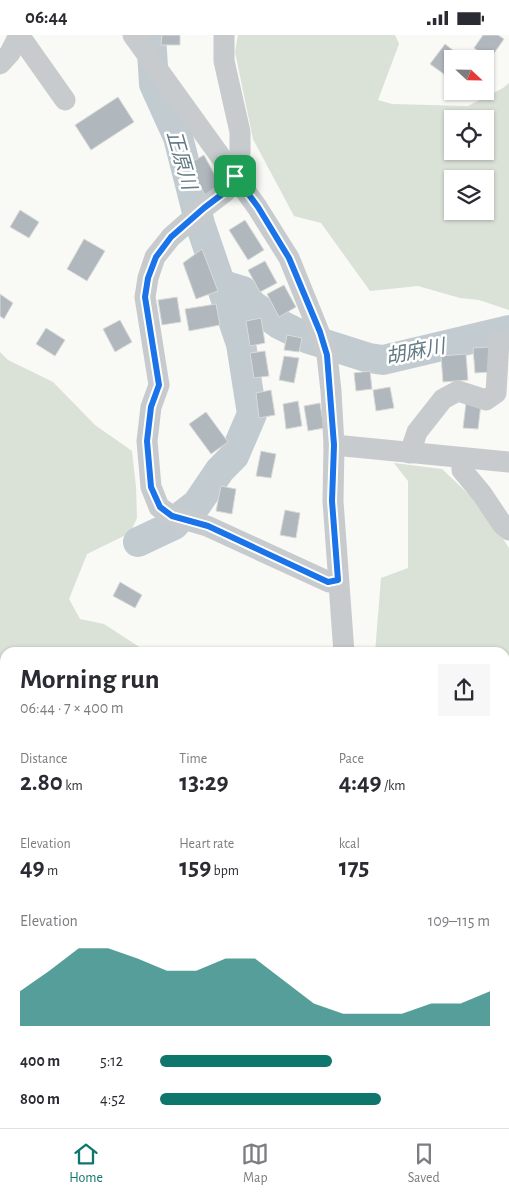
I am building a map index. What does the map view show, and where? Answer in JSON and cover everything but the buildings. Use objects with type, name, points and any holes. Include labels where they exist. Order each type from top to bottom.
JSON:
[{"type":"street","points":[[0,64],[10,53],[20,35],[65,100]]},
{"type":"street","points":[[133,35],[258,207],[289,258],[320,332],[327,355],[334,445],[332,501],[344,647]]},
{"type":"street","points":[[224,35],[224,61],[240,131],[240,153],[235,176],[225,192],[171,237],[156,257],[148,278],[145,297],[159,385],[151,407],[147,441],[151,487],[160,507],[172,516],[208,526],[328,582],[338,580]]},
{"type":"street","points":[[410,453],[417,432],[443,399],[458,391],[486,399],[496,393],[499,341]]},
{"type":"street","points":[[334,445],[509,462]]},
{"type":"street","points":[[462,458],[462,470],[482,494],[502,524],[509,529]]},
{"type":"shaded area","points":[[238,35],[395,35],[399,44],[378,100],[392,104],[468,106],[480,100],[494,100],[494,93],[509,83],[509,310],[479,300],[460,298],[418,286],[370,291],[321,223],[294,216],[253,139],[235,52]]},
{"type":"shaded area","points":[[0,352],[8,360],[53,382],[95,425],[132,451],[137,518],[130,533],[87,554],[69,599],[80,619],[104,624],[139,647],[0,647]]},
{"type":"shaded area","points":[[394,463],[442,469],[483,508],[509,548],[509,647],[375,647],[381,578],[408,568],[408,481]]},
{"type":"waterway","name":"正原川","points":[[138,542],[174,525],[197,504],[220,470],[234,456],[252,414],[241,344],[200,224],[178,137],[154,84],[151,35]]},
{"type":"waterway","name":"胡麻川","points":[[220,284],[243,291],[251,304],[279,324],[309,339],[369,358],[383,360],[509,330]]},
{"type":"route","points":[[235,176],[258,207],[289,258],[320,332],[327,355],[334,445],[332,501],[338,580],[328,582],[208,526],[172,516],[160,507],[151,487],[147,441],[151,407],[159,385],[145,297],[148,278],[156,257],[171,237],[225,192],[235,176]]}]
